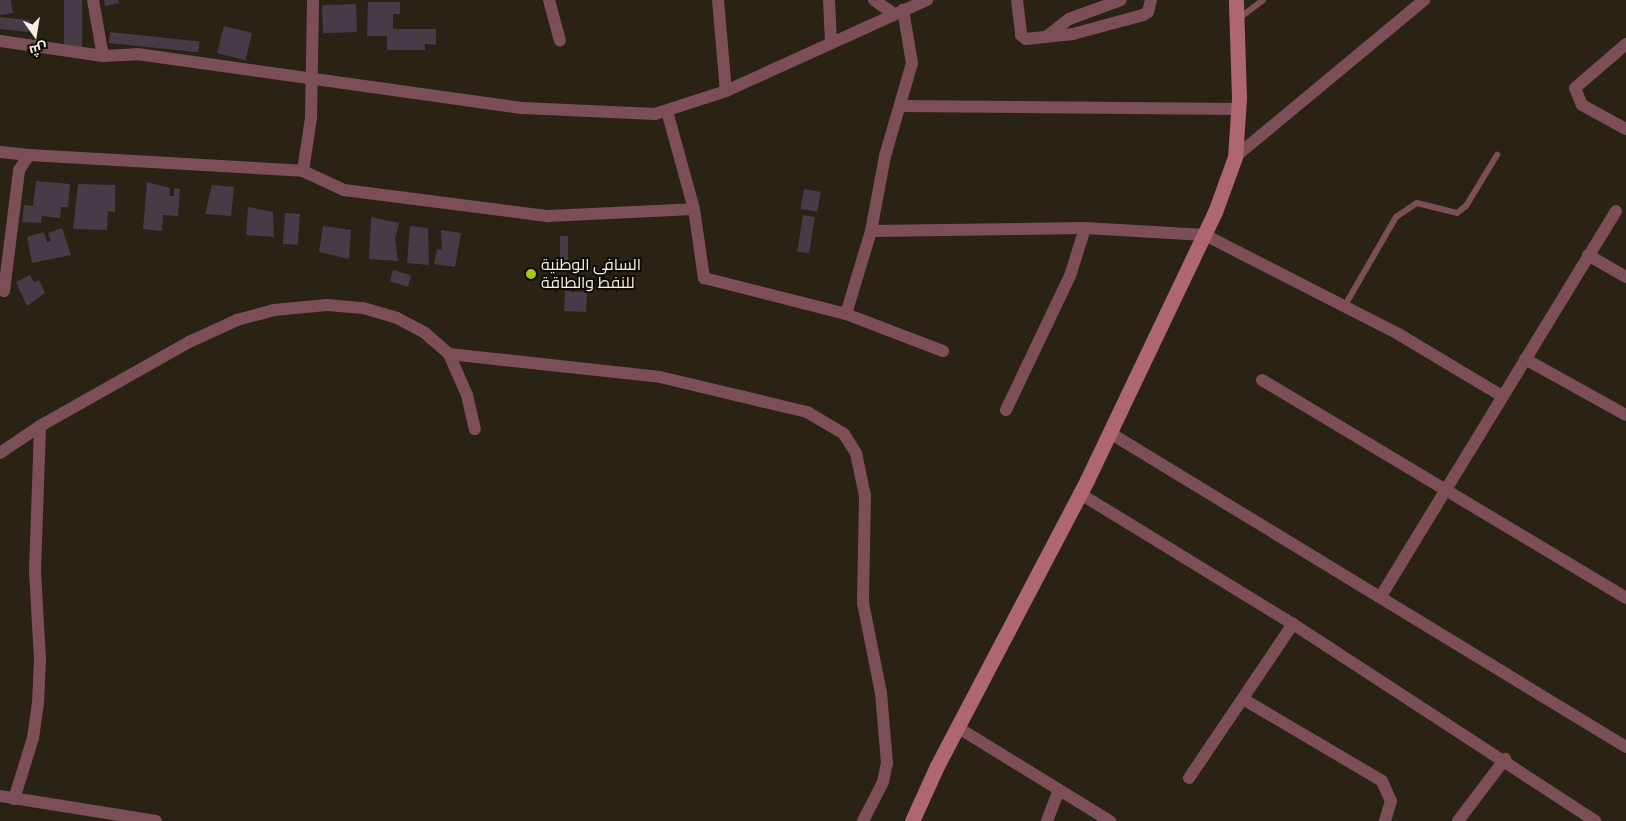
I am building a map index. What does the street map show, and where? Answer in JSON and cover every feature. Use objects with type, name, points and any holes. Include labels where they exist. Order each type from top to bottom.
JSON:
[{"type":"main road","points":[[912,821],[957,727],[1110,433],[1205,235],[1235,157],[1238,110],[1236,0]]},
{"type":"street","points":[[92,0],[102,56]]},
{"type":"street","points":[[303,171],[313,78],[313,0]]},
{"type":"street","points":[[549,0],[560,41]]},
{"type":"street","points":[[718,0],[726,91]]},
{"type":"street","points":[[829,0],[831,43]]},
{"type":"street","points":[[846,314],[871,231],[912,63],[898,12],[874,0]]},
{"type":"street","points":[[0,41],[102,56],[137,54],[523,108],[605,114],[667,111],[726,91],[926,0]]},
{"type":"street","points":[[1017,0],[1023,38],[1073,34],[1143,15],[1148,12],[1151,0]]},
{"type":"street","points":[[1045,37],[1069,19],[1121,0]]},
{"type":"street","points":[[1235,157],[1424,0]]},
{"type":"street","points":[[1626,44],[1575,88],[1582,105],[1626,129]]},
{"type":"street","points":[[900,106],[1238,110]]},
{"type":"street","points":[[667,111],[694,209],[701,271],[708,282],[846,314],[943,351]]},
{"type":"street","points":[[0,152],[303,171],[344,190],[548,216],[694,209]]},
{"type":"street","points":[[4,291],[19,170],[28,155]]},
{"type":"street","points":[[1381,596],[1616,211]]},
{"type":"street","points":[[871,231],[1085,228],[1205,235],[1344,307],[1502,396]]},
{"type":"street","points":[[1006,410],[1070,276],[1085,228]]},
{"type":"street","points":[[1588,255],[1626,277]]},
{"type":"street","points":[[0,453],[40,426],[190,342],[237,320],[274,310],[327,304],[363,308],[418,329],[449,354],[467,396],[475,429]]},
{"type":"street","points":[[449,354],[660,377],[807,412],[844,434],[856,453],[865,496],[863,602],[881,693],[887,764],[883,782],[863,821]]},
{"type":"street","points":[[1525,359],[1626,415]]},
{"type":"street","points":[[1262,380],[1625,594]]},
{"type":"street","points":[[14,799],[33,738],[38,704],[40,660],[35,572],[40,426]]},
{"type":"street","points":[[1110,433],[1381,596],[1626,747]]},
{"type":"street","points":[[1079,494],[1293,624],[1505,759],[1595,821]]},
{"type":"street","points":[[1189,778],[1293,624]]},
{"type":"street","points":[[1243,698],[1382,781],[1391,801],[1385,821]]},
{"type":"street","points":[[957,727],[1110,821]]},
{"type":"street","points":[[1458,821],[1505,759]]},
{"type":"street","points":[[1046,821],[1060,790]]},
{"type":"street","points":[[0,796],[156,821]]},
{"type":"lane","points":[[1237,19],[1263,0]]},
{"type":"lane","points":[[1344,307],[1396,217],[1417,203],[1457,212],[1466,206],[1497,154]]},
{"type":"building","points":[[0,0],[11,0],[13,13],[0,15]]},
{"type":"building","points":[[64,0],[82,0],[82,48],[64,48]]},
{"type":"building","points":[[104,0],[118,0],[119,3],[105,6]]},
{"type":"building","points":[[368,2],[400,2],[400,14],[393,14],[393,29],[436,29],[436,45],[425,44],[425,50],[387,50],[387,36],[367,36]]},
{"type":"building","points":[[356,4],[357,32],[323,33],[322,5]]},
{"type":"building","points":[[0,17],[30,20],[29,32],[0,29]]},
{"type":"building","points":[[224,26],[252,33],[245,60],[217,53]]},
{"type":"building","points":[[110,32],[200,41],[198,52],[109,43]]},
{"type":"building","points":[[36,181],[70,184],[68,207],[61,207],[60,218],[42,216],[41,223],[22,222],[24,205],[33,206]]},
{"type":"building","points":[[147,182],[170,188],[169,196],[174,196],[174,188],[180,189],[178,216],[163,215],[162,231],[143,229]]},
{"type":"building","points":[[78,184],[115,185],[115,212],[108,211],[107,230],[73,229]]},
{"type":"building","points":[[212,185],[234,187],[231,216],[205,214]]},
{"type":"building","points":[[804,189],[821,192],[817,212],[801,209]]},
{"type":"building","points":[[248,207],[273,212],[274,237],[246,235]]},
{"type":"building","points":[[285,213],[300,214],[298,245],[283,244]]},
{"type":"building","points":[[803,215],[815,217],[809,253],[797,252]]},
{"type":"building","points":[[371,217],[399,223],[395,238],[398,261],[369,259]]},
{"type":"building","points":[[323,226],[351,230],[349,259],[319,252]]},
{"type":"building","points":[[410,226],[428,228],[429,265],[407,263]]},
{"type":"building","points":[[62,228],[71,255],[32,263],[27,237],[44,232],[47,242],[51,241],[48,233]]},
{"type":"building","points":[[441,230],[461,233],[455,267],[434,264],[437,249],[442,250]]},
{"type":"building","points":[[560,236],[568,236],[568,263],[560,263]]},
{"type":"building","points":[[393,270],[411,275],[408,287],[390,282]]},
{"type":"building","points":[[30,275],[34,282],[39,280],[45,293],[27,306],[16,282]]},
{"type":"building","points":[[565,291],[587,292],[586,312],[564,311]]},
{"type":"place","name":"السافي الوطنية للنفط والطاقة","points":[[531,274]]}]
